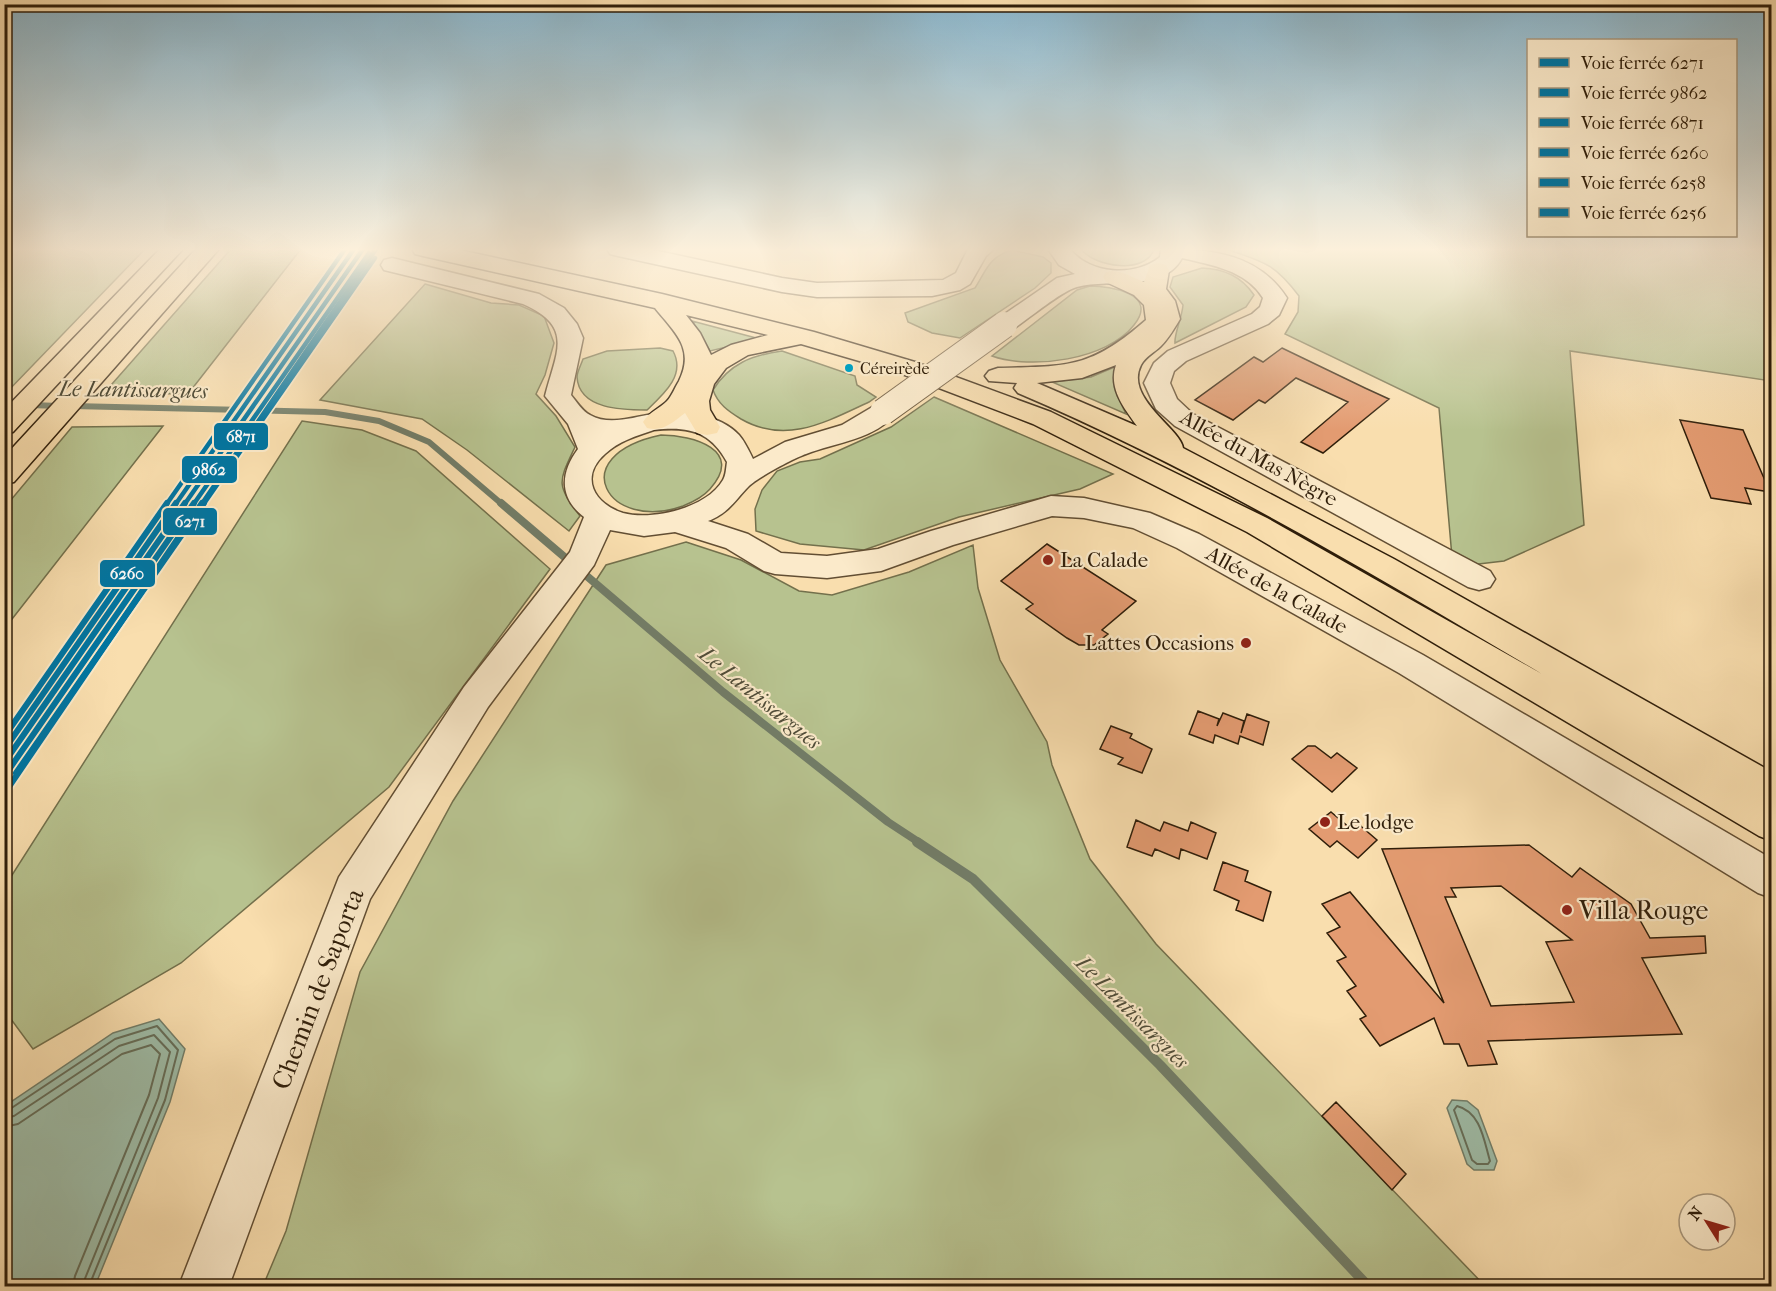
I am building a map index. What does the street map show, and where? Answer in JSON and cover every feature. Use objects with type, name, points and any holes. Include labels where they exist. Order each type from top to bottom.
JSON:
[{"type":"main road","points":[[4,426],[115,309]]},
{"type":"main road","points":[[4,475],[154,309]]},
{"type":"main road","points":[[656,422],[680,404],[696,371],[699,355],[688,333],[669,309]]},
{"type":"main road","points":[[695,309],[806,337],[906,367],[1042,418],[1110,450],[1257,525],[1772,824]]},
{"type":"main road","points":[[770,309],[925,351],[998,376],[1068,405],[1185,460],[1484,624],[1772,791]]},
{"type":"main road","points":[[998,376],[1071,373],[1109,359],[1142,337],[1158,322],[1157,309]]},
{"type":"main road","points":[[1165,309],[1168,319],[1157,335],[1135,356],[1126,369],[1126,384],[1138,409],[1150,425],[1185,460]]},
{"type":"main road","points":[[718,434],[696,408],[704,376],[713,365],[725,355],[743,348],[806,337]]},
{"type":"street","points":[[549,309],[558,314],[571,338],[558,396],[581,422],[590,453]]},
{"type":"street","points":[[795,448],[757,446],[683,422],[656,422],[627,429],[606,439],[590,453],[581,466],[577,479],[579,492],[586,504],[598,514],[625,524],[640,526],[678,522],[709,510],[734,486],[795,448],[852,431],[883,412],[1004,325],[1018,309]]},
{"type":"street","name":"Allée du Mas Nègre","points":[[1271,309],[1260,319],[1177,356],[1163,368],[1157,383],[1165,403],[1184,420],[1479,579]]},
{"type":"street","points":[[581,422],[627,429]]},
{"type":"street","points":[[718,434],[740,459],[734,486],[731,519],[737,541]]},
{"type":"street","name":"Allée de la Calade","points":[[678,522],[737,541],[775,563],[827,567],[881,560],[942,538],[1051,506],[1084,508],[1140,520],[1188,541],[1411,664],[1772,880]]},
{"type":"street","points":[[583,557],[593,536],[598,514]]},
{"type":"street","points":[[583,557],[640,526]]},
{"type":"street","name":"Chemin de Saporta","points":[[204,1287],[353,890],[476,697],[583,557]]},
{"type":"green space","points":[[5,309],[87,309],[7,392],[4,391]]},
{"type":"green space","points":[[178,309],[254,309],[188,394],[104,393]]},
{"type":"green space","points":[[402,309],[529,309],[544,316],[554,343],[545,375],[536,394],[556,416],[575,447],[565,468],[562,483],[563,490],[580,516],[569,531],[467,450],[422,419],[320,400]]},
{"type":"green space","points":[[916,309],[1003,309],[960,338],[932,333],[908,322],[905,313]]},
{"type":"green space","points":[[1052,309],[1141,309],[1134,325],[1122,337],[1106,347],[1087,354],[1047,362],[1008,360],[992,356]]},
{"type":"green space","points":[[1182,309],[1242,309],[1175,343]]},
{"type":"green space","points":[[1298,309],[1771,309],[1771,381],[1570,351],[1584,525],[1504,561],[1470,565],[1452,557],[1439,408],[1285,334]]},
{"type":"green space","points":[[692,321],[760,339],[710,351]]},
{"type":"green space","points":[[660,348],[673,351],[677,368],[666,391],[647,410],[604,406],[586,396],[580,388],[577,375],[583,359],[607,351]]},
{"type":"green space","points":[[782,351],[855,376],[857,385],[876,397],[837,417],[806,428],[774,430],[758,427],[741,419],[728,410],[715,395],[713,390],[719,381],[734,367],[751,358]]},
{"type":"green space","points":[[1117,366],[1117,391],[1126,414],[1052,382],[1091,377]]},
{"type":"green space","points":[[934,397],[1113,474],[1080,489],[959,517],[864,550],[800,544],[756,531],[755,509],[762,490],[777,471],[800,462],[820,459],[891,427]]},
{"type":"green space","points":[[302,421],[362,430],[416,451],[550,569],[389,787],[181,963],[33,1049],[5,1011],[5,886]]},
{"type":"green space","points":[[163,426],[5,628],[5,507],[72,427]]},
{"type":"green space","points":[[661,435],[687,438],[711,447],[722,464],[719,475],[710,489],[683,506],[656,512],[634,509],[617,501],[607,488],[605,474],[612,459],[630,445]]},
{"type":"green space","points":[[686,542],[741,560],[799,591],[832,595],[909,572],[973,545],[978,588],[1000,660],[1047,742],[1052,765],[1090,859],[1156,944],[1485,1286],[263,1286],[286,1231],[360,972],[453,801],[606,565]]},
{"type":"water","points":[[159,1019],[185,1049],[170,1102],[95,1286],[5,1286],[5,1106],[113,1033]]},
{"type":"water","points":[[1452,1100],[1467,1101],[1478,1110],[1497,1161],[1494,1170],[1474,1170],[1467,1164],[1447,1108]]},
{"type":"building","points":[[1282,348],[1389,399],[1323,453],[1301,442],[1348,402],[1296,378],[1265,403],[1259,400],[1233,420],[1195,400],[1254,357],[1263,362]]},
{"type":"building","points":[[1680,420],[1743,430],[1770,492],[1745,488],[1751,504],[1711,498]]},
{"type":"building","points":[[1047,544],[1136,601],[1102,630],[1108,634],[1094,645],[1079,645],[1067,638],[1026,609],[1033,604],[1001,581]]},
{"type":"building","points":[[1198,711],[1219,719],[1217,726],[1223,713],[1244,721],[1241,733],[1247,714],[1269,722],[1263,745],[1240,736],[1238,744],[1215,735],[1213,743],[1189,734]]},
{"type":"building","points":[[1111,726],[1132,734],[1130,738],[1152,749],[1142,773],[1118,764],[1123,758],[1100,749]]},
{"type":"building","points":[[1308,746],[1315,746],[1331,758],[1337,753],[1357,768],[1332,792],[1292,759]]},
{"type":"building","points":[[1331,812],[1350,828],[1356,822],[1377,840],[1358,858],[1337,841],[1330,847],[1309,829]]},
{"type":"building","points":[[1136,820],[1160,831],[1164,822],[1188,831],[1191,822],[1216,833],[1207,859],[1181,849],[1179,859],[1155,849],[1152,856],[1127,847]]},
{"type":"building","points":[[1529,845],[1572,877],[1580,868],[1631,904],[1650,938],[1705,936],[1706,953],[1642,958],[1682,1034],[1488,1041],[1497,1064],[1468,1066],[1459,1044],[1444,1044],[1434,1018],[1380,1046],[1360,1019],[1366,1016],[1347,991],[1356,986],[1337,961],[1346,957],[1327,933],[1340,927],[1322,904],[1350,892],[1444,1003],[1382,849]],"holes":[[[1501,886],[1572,940],[1546,942],[1574,1002],[1491,1006],[1445,897],[1456,897],[1451,888]]]},
{"type":"building","points":[[1223,862],[1248,871],[1245,881],[1271,892],[1263,921],[1236,910],[1239,901],[1214,890]]},
{"type":"building","points":[[1336,1102],[1406,1174],[1392,1190],[1322,1116]]},
{"type":"waterway","name":"Le Lantissargues","points":[[30,405],[60,406]]},
{"type":"waterway","name":"Le Lantissargues","points":[[72,406],[325,412],[379,421],[429,442],[503,505]]},
{"type":"waterway","name":"Le Lantissargues","points":[[501,503],[723,692],[888,822],[920,843]]},
{"type":"waterway","name":"Le Lantissargues","points":[[917,842],[973,879],[1160,1065],[1368,1286]]},
{"type":"rail line","name":"6256","points":[[4,737],[303,309]]},
{"type":"rail line","name":"6260","points":[[4,750],[312,309]]},
{"type":"rail line","name":"9862","points":[[4,763],[321,309]]},
{"type":"rail line","name":"6871","points":[[10,768],[330,309]]},
{"type":"rail line","name":"6271","points":[[4,794],[335,309]]},
{"type":"rail line","name":"6258","points":[[16,773],[339,309]]},
{"type":"place","name":"Céreirède","points":[[849,368]]},
{"type":"place","name":"La Calade","points":[[1048,560]]},
{"type":"place","name":"Lattes Occasions","points":[[1246,643]]},
{"type":"place","name":"Le lodge","points":[[1325,822]]},
{"type":"place","name":"Villa Rouge","points":[[1567,910]]}]
